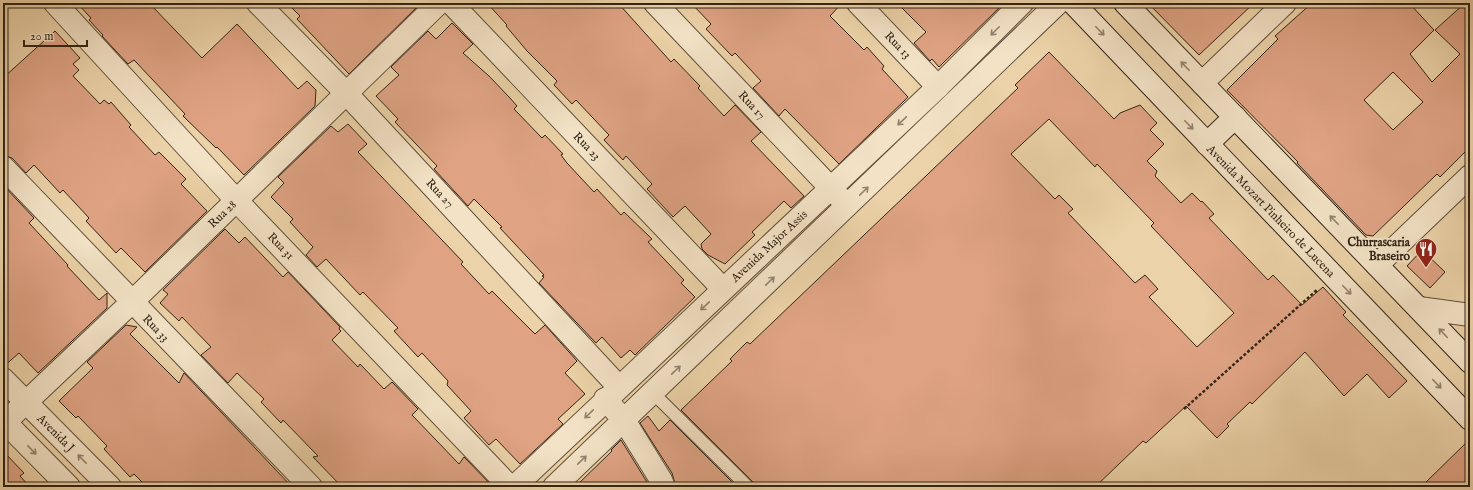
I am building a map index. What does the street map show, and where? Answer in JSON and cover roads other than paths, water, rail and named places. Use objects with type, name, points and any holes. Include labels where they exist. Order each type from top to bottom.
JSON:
[{"type":"street","name":"Rua 31","points":[[55,3],[236,200],[510,487]]},
{"type":"street","name":"Rua 27","points":[[258,3],[346,92],[612,393],[624,420],[664,487]]},
{"type":"street","name":"Rua 28","points":[[4,422],[132,302],[439,3]]},
{"type":"street","name":"Rua 23","points":[[451,3],[724,288]]},
{"type":"street","name":"Rua 17","points":[[655,3],[848,206]]},
{"type":"street","name":"Rua 13","points":[[858,3],[938,87]]},
{"type":"street","name":"Avenida Major Assis","points":[[514,487],[938,87],[1022,3]]},
{"type":"street","name":"Avenida Major Assis","points":[[554,487],[1058,3]]},
{"type":"street","name":"Avenida Mozart Pinheiro de Lucena","points":[[1073,3],[1470,418]]},
{"type":"street","points":[[1125,3],[1470,362]]},
{"type":"street","points":[[1202,83],[1285,3]]},
{"type":"street","points":[[1207,144],[1235,117]]},
{"type":"street","name":"Rua 33","points":[[3,167],[312,487]]},
{"type":"street","points":[[1377,265],[1468,182]]},
{"type":"street","points":[[1419,308],[1470,315]]},
{"type":"street","name":"Avenida J","points":[[3,379],[110,487]]},
{"type":"street","points":[[4,422],[69,487]]},
{"type":"lane","points":[[653,393],[748,487]]},
{"type":"place","name":"Churrascaria Braseiro","points":[[1426,268]]}]
